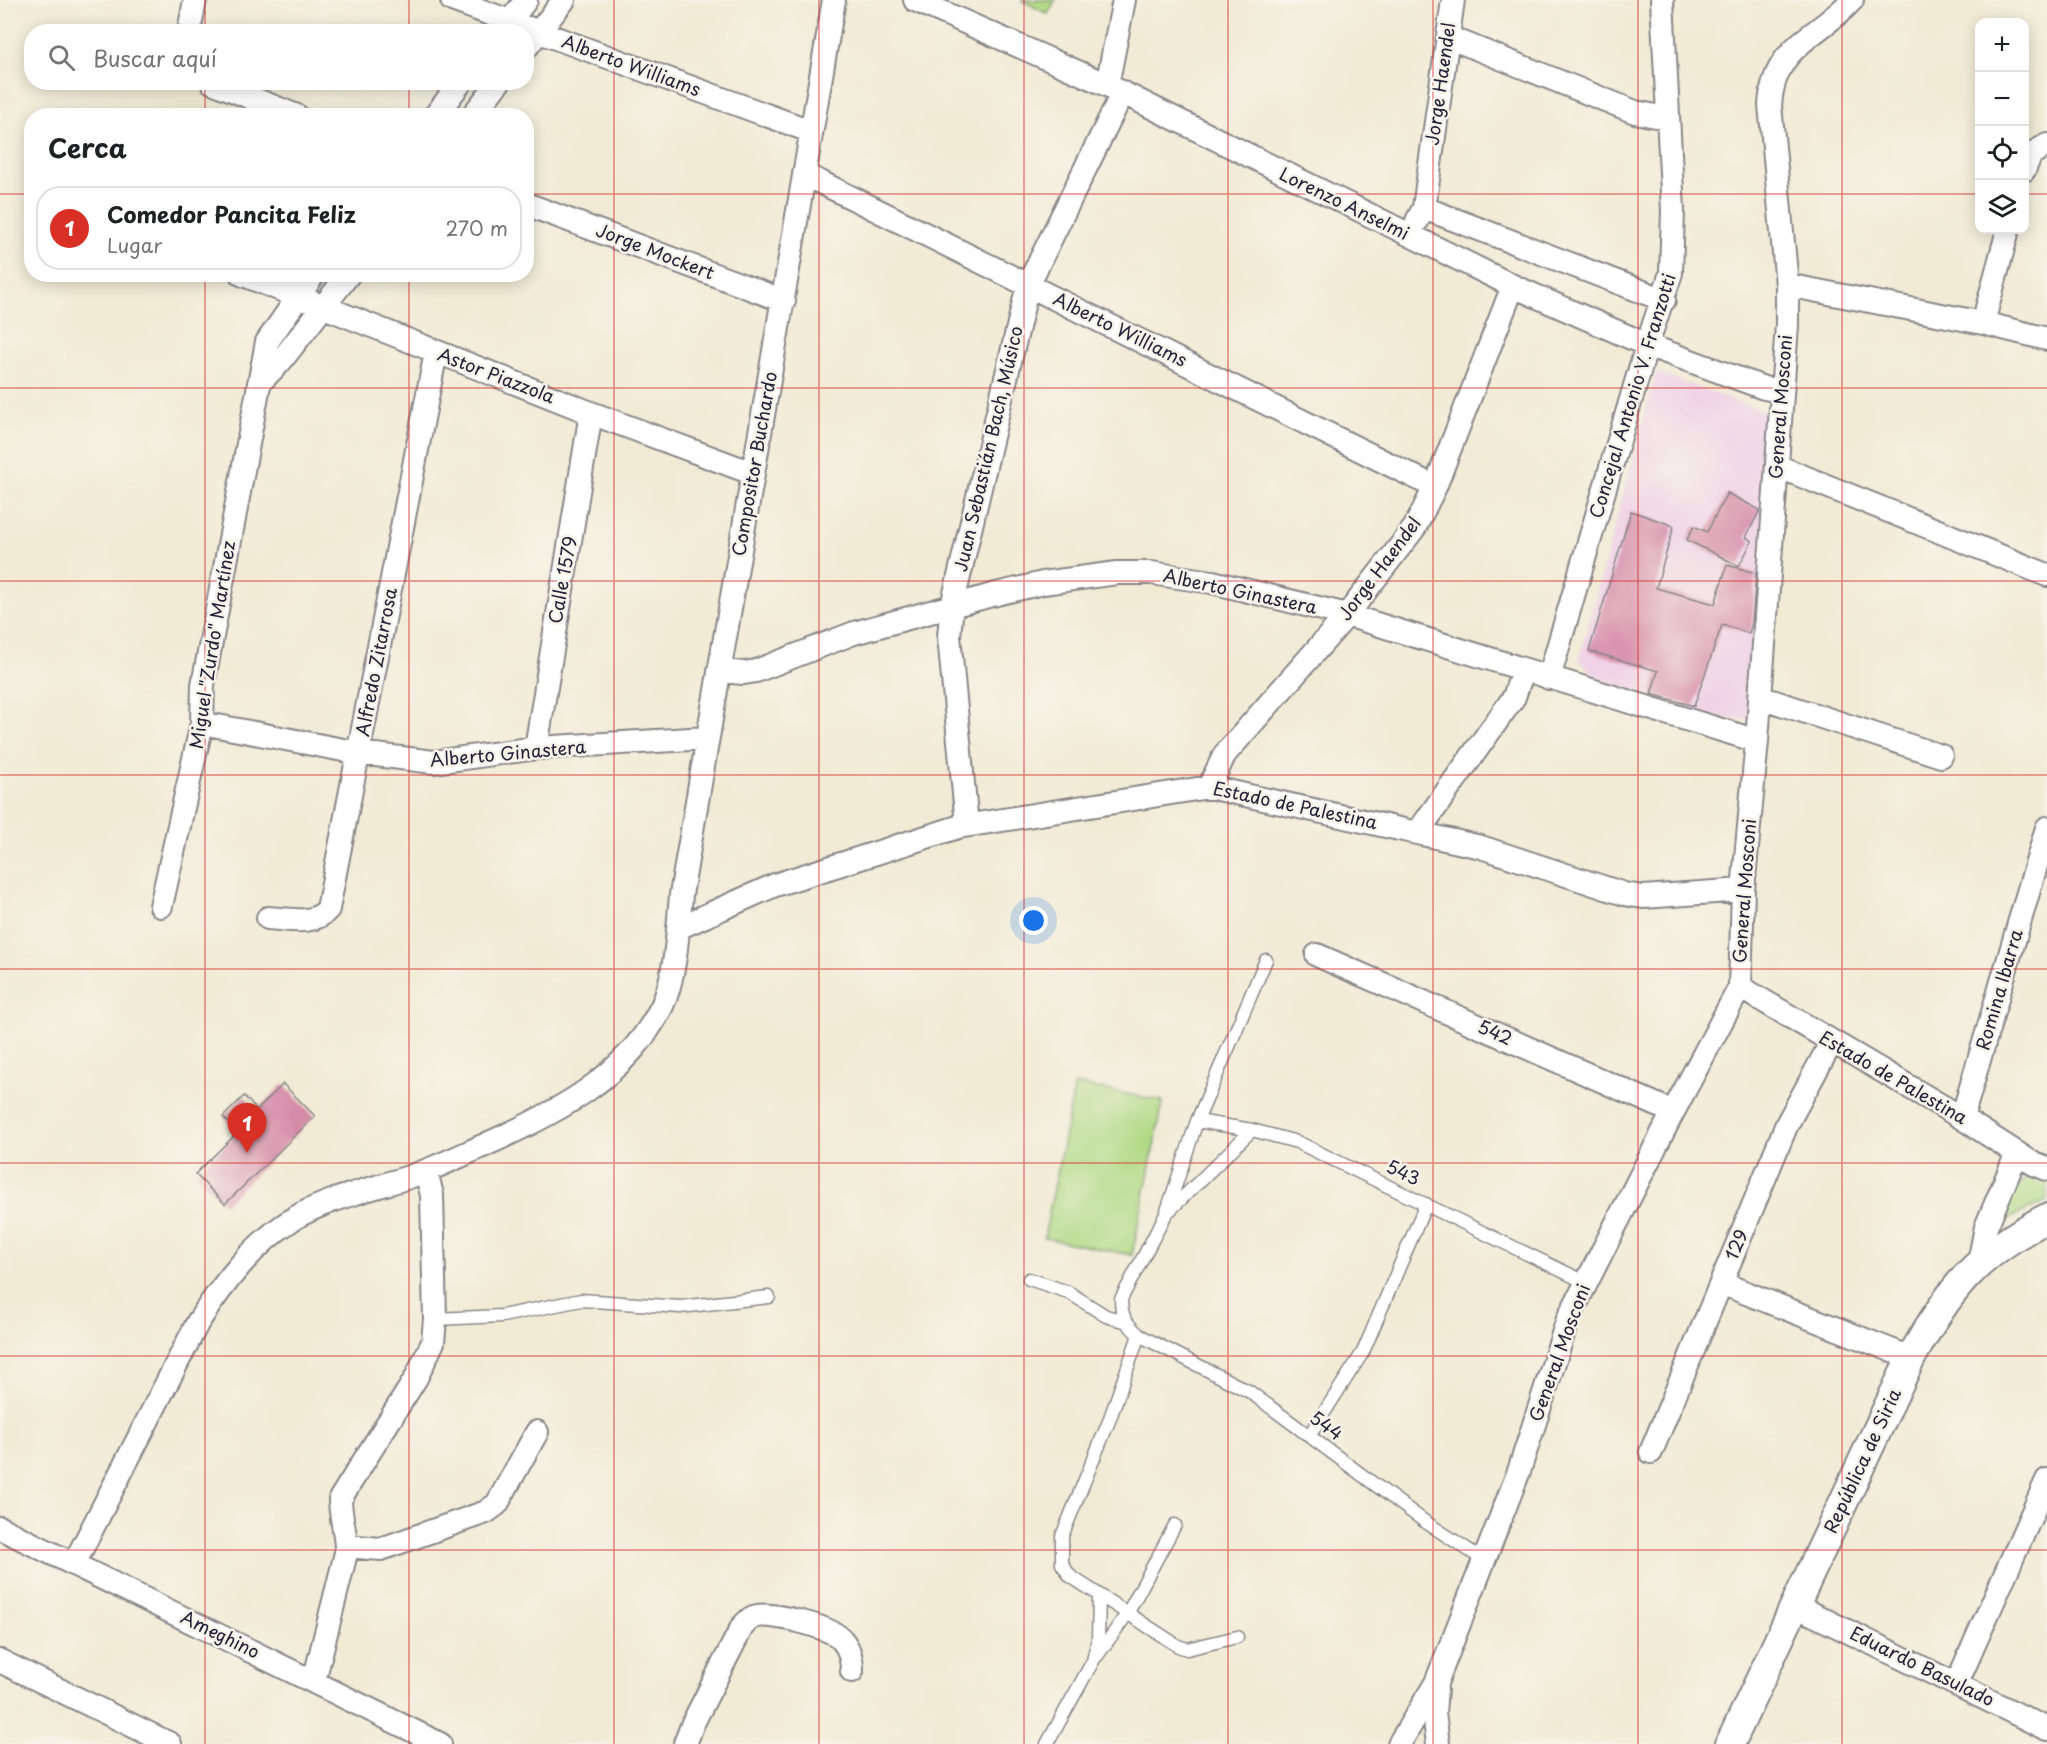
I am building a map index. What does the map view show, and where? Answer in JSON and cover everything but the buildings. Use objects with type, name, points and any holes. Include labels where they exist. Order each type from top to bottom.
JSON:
[{"type":"street","points":[[190,24],[195,0]]},
{"type":"street","name":"Alberto Williams","points":[[452,0],[500,24]]},
{"type":"street","points":[[508,24],[526,0]]},
{"type":"street","points":[[534,40],[564,0]]},
{"type":"street","name":"Compositor Buchardo","points":[[74,1564],[198,1322],[240,1266],[278,1229],[295,1218],[426,1171],[544,1118],[596,1085],[619,1065],[648,1030],[663,1005],[678,928],[681,895],[834,0]]},
{"type":"street","name":"Lorenzo Anselmi","points":[[915,0],[1114,90],[1513,286],[1647,345],[1764,388],[1781,391]]},
{"type":"street","name":"Juan Sebastián Bach, Músico","points":[[967,825],[949,636],[952,606],[1028,285],[1114,90],[1124,0]]},
{"type":"street","name":"Jorge Haendel","points":[[1410,236],[1424,208],[1453,0]]},
{"type":"street","name":"Concejal Antonio V. Franzotti","points":[[1549,678],[1647,345],[1664,300],[1671,273],[1673,246],[1662,0]]},
{"type":"street","name":"General Mosconi","points":[[1399,1744],[1436,1683],[1519,1471],[1568,1320],[1585,1282],[1740,987],[1743,890],[1757,741],[1777,466],[1787,285],[1770,105],[1771,88],[1776,72],[1805,37],[1843,10],[1852,0]]},
{"type":"street","points":[[1448,37],[1635,112],[1666,118]]},
{"type":"street","name":"Alberto Williams","points":[[534,41],[810,131]]},
{"type":"street","points":[[232,90],[277,108]]},
{"type":"street","points":[[441,108],[455,90]]},
{"type":"street","points":[[478,108],[493,90]]},
{"type":"street","points":[[2029,159],[2031,154],[2047,145]]},
{"type":"street","name":"Alberto Williams","points":[[804,174],[1435,487]]},
{"type":"street","name":"Jorge Mockert","points":[[534,207],[784,301]]},
{"type":"street","points":[[1424,208],[1664,300]]},
{"type":"street","points":[[1983,323],[2007,234]]},
{"type":"street","name":"Astor Piazzola","points":[[261,282],[591,413],[752,473]]},
{"type":"street","name":"Miguel \"Zurdo\" Martínez","points":[[161,906],[202,723],[203,684],[270,334],[308,282]]},
{"type":"street","points":[[259,383],[280,362],[343,282]]},
{"type":"street","points":[[1787,285],[1983,323],[2047,339]]},
{"type":"street","name":"Jorge Haendel","points":[[1209,787],[1225,754],[1347,615],[1415,526],[1435,487],[1513,286]]},
{"type":"street","name":"Alfredo Zitarrosa","points":[[268,918],[311,920],[322,916],[328,909],[436,352]]},
{"type":"street","name":"Calle 1579","points":[[536,748],[591,413]]},
{"type":"street","points":[[1777,466],[2047,575]]},
{"type":"street","name":"Alberto Ginastera","points":[[719,671],[744,673],[756,671],[854,633],[1042,583],[1118,573],[1150,573],[1212,582],[1347,615],[1523,671],[1757,741]]},
{"type":"street","points":[[1418,832],[1514,697],[1523,671]]},
{"type":"street","points":[[1760,697],[1941,756]]},
{"type":"street","name":"Alberto Ginastera","points":[[202,723],[359,753],[434,762],[536,748],[708,738]]},
{"type":"street","name":"Estado de Palestina","points":[[678,928],[774,885],[967,825],[1209,787],[1481,847],[1634,896],[1743,890]]},
{"type":"street","name":"Romina Ibarra","points":[[1962,1118],[2047,828]]},
{"type":"street","name":"542","points":[[1317,955],[1673,1112]]},
{"type":"street","name":"Estado de Palestina","points":[[1740,987],[2017,1153],[2047,1168]]},
{"type":"street","name":"129","points":[[1651,1452],[1787,1124],[1832,1043]]},
{"type":"street","points":[[1979,1263],[1986,1227],[2017,1153]]},
{"type":"street","points":[[314,1681],[346,1546],[340,1499],[416,1378],[433,1342],[435,1319],[432,1195],[426,1171]]},
{"type":"street","name":"República de Siria","points":[[1730,1744],[1911,1358],[1947,1296],[1998,1247],[2047,1218]]},
{"type":"street","points":[[1721,1283],[1911,1358]]},
{"type":"street","points":[[346,1546],[381,1549],[486,1512],[497,1504],[537,1432]]},
{"type":"street","points":[[1957,1683],[2047,1480]]},
{"type":"street","name":"Ameghino","points":[[0,1528],[314,1681],[426,1741]]},
{"type":"street","name":"Eduardo Basulado","points":[[1796,1606],[2047,1729]]},
{"type":"street","points":[[685,1744],[693,1723],[736,1638],[751,1618],[759,1615],[777,1617],[833,1631],[843,1640],[852,1659],[852,1671]]},
{"type":"street","points":[[0,1661],[170,1744]]},
{"type":"street","points":[[1436,1683],[1434,1713],[1438,1744]]},
{"type":"lane","points":[[1029,1279],[1068,1292],[1106,1316],[1124,1321],[1121,1299],[1166,1214],[1197,1121],[1266,960]]},
{"type":"lane","name":"543","points":[[1197,1121],[1252,1130],[1296,1142],[1585,1282]]},
{"type":"lane","points":[[1166,1214],[1252,1130]]},
{"type":"lane","points":[[1309,1436],[1363,1353],[1426,1204]]},
{"type":"lane","points":[[435,1319],[502,1316],[581,1300],[680,1307],[769,1297]]},
{"type":"lane","name":"544","points":[[1124,1321],[1139,1335],[1250,1392],[1424,1521],[1484,1560]]},
{"type":"lane","points":[[1139,1335],[1101,1440],[1062,1536],[1064,1570],[1099,1596],[1186,1649],[1237,1637]]},
{"type":"lane","points":[[1047,1744],[1093,1661],[1127,1614],[1175,1525]]},
{"type":"lane","points":[[1093,1661],[1098,1639],[1099,1596]]},
{"type":"shaded area","points":[[1656,372],[1771,414],[1750,719],[1723,719],[1596,678],[1579,659]]},
{"type":"green space","points":[[1021,0],[1055,0],[1048,14]]},
{"type":"green space","points":[[1075,1084],[1163,1101],[1132,1255],[1044,1238]]},
{"type":"green space","points":[[2029,1177],[2047,1179],[2047,1201],[2012,1217],[1998,1229],[2007,1200]]},
{"type":"place","name":"Comedor Pancita Feliz","points":[[247,1153]]}]
